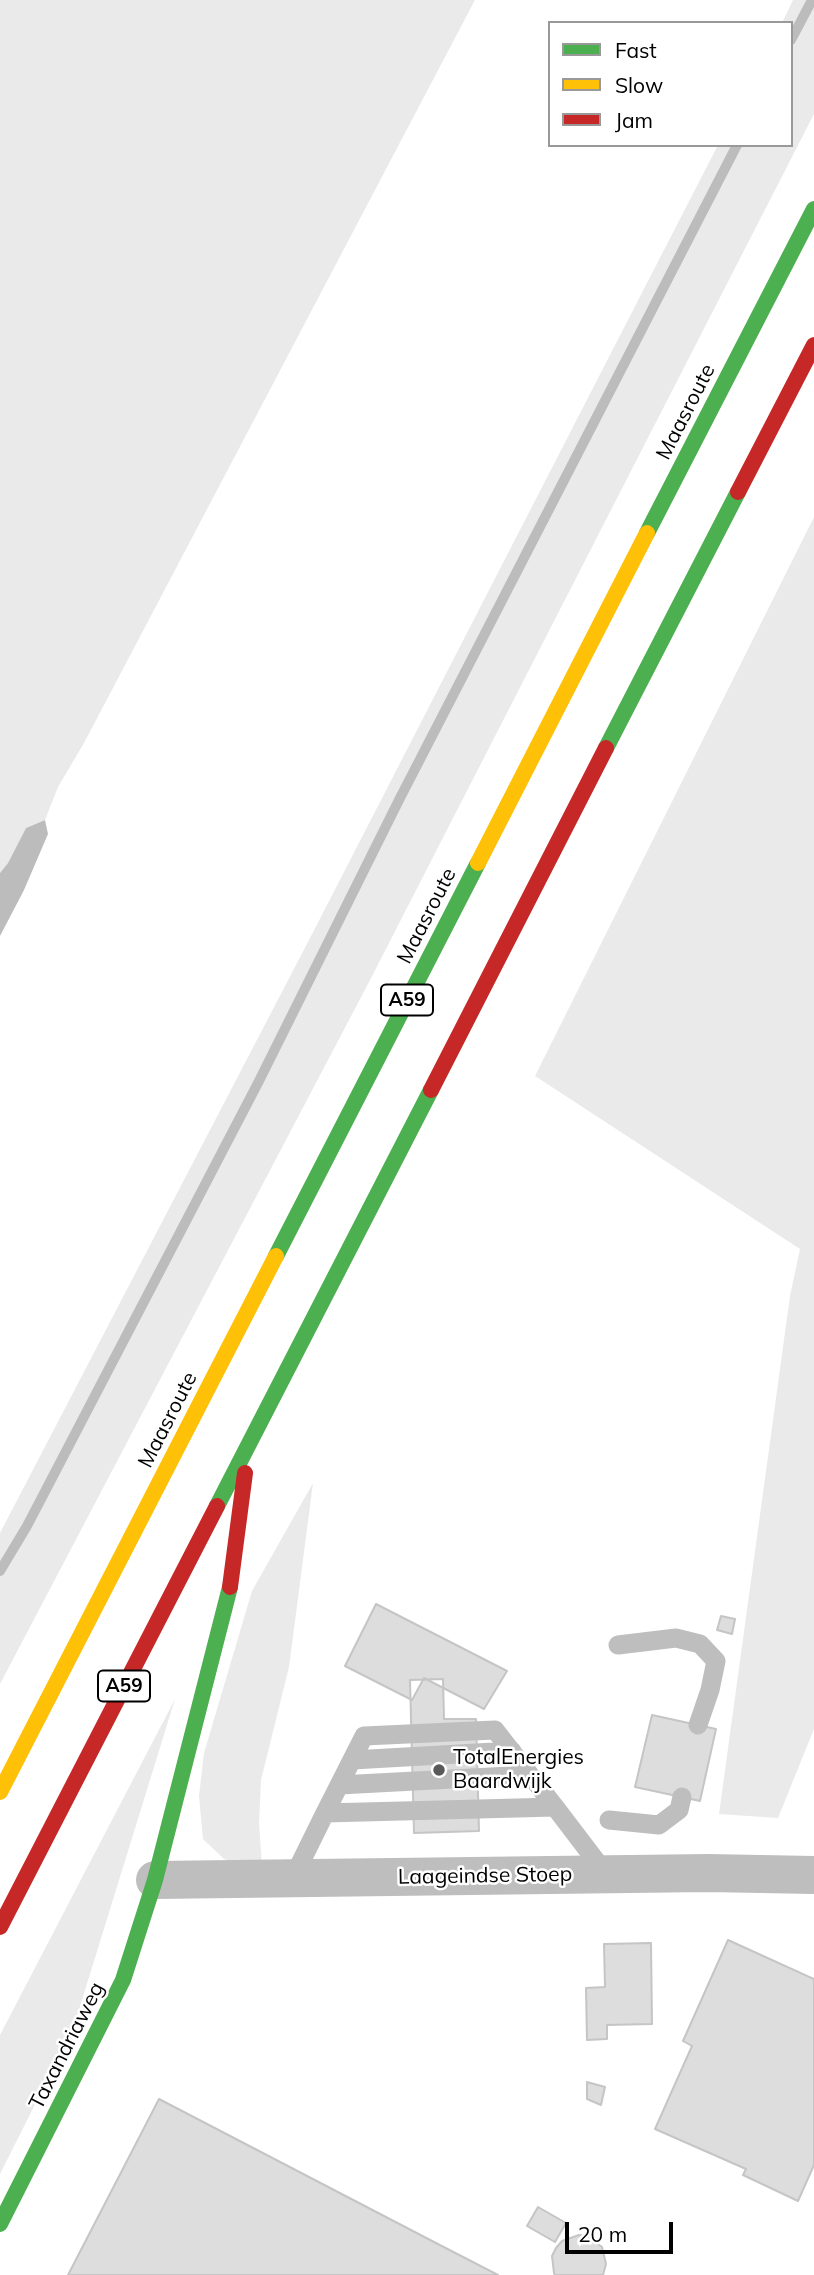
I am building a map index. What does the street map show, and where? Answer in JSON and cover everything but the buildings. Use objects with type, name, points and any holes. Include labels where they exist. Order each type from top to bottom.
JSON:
[{"type":"main road","name":"Maasroute","points":[[0,1792],[814,209]]},
{"type":"main road","name":"A59","points":[[0,1927],[814,345]]},
{"type":"main road","name":"A59","points":[[155,1880],[229,1596],[249,1445]]},
{"type":"main road","name":"Taxandriaweg","points":[[0,2224],[123,1980],[155,1880]]},
{"type":"street","name":"Laageindse Stoep","points":[[155,1880],[708,1872],[814,1875]]},
{"type":"lane","points":[[618,1645],[676,1638],[700,1644],[716,1661],[698,1725]]},
{"type":"lane","points":[[293,1878],[364,1736],[495,1730],[606,1874]]},
{"type":"lane","points":[[339,1785],[529,1775]]},
{"type":"lane","points":[[609,1820],[659,1825],[679,1810],[682,1797]]},
{"type":"lane","points":[[325,1813],[555,1807]]},
{"type":"shaded area","points":[[0,0],[475,0],[84,743],[58,787],[45,820],[26,828],[0,873]]},
{"type":"shaded area","points":[[793,0],[814,0],[814,114],[369,982],[0,1684],[0,1533],[717,147],[793,147],[793,21],[783,21]]},
{"type":"shaded area","points":[[814,517],[814,1729],[778,1818],[719,1814],[790,1296],[800,1249],[535,1076]]},
{"type":"shaded area","points":[[45,820],[48,834],[24,890],[0,936],[0,873],[26,828]]},
{"type":"shaded area","points":[[313,1483],[289,1667],[261,1780],[259,1823],[262,1865],[247,1865],[224,1859],[203,1839],[199,1796],[204,1753],[252,1591]]},
{"type":"shaded area","points":[[175,1699],[73,2029],[0,2174],[0,2035]]},
{"type":"waterway","points":[[793,36],[812,0]]},
{"type":"waterway","points":[[0,1571],[27,1526],[259,1081],[399,800],[736,147]]},
{"type":"traffic: fast","points":[[647,533],[814,209]]},
{"type":"traffic: fast","points":[[606,748],[738,492]]},
{"type":"traffic: fast","points":[[276,1256],[478,863]]},
{"type":"traffic: fast","points":[[217,1506],[431,1090]]},
{"type":"traffic: fast","points":[[155,1880],[230,1587]]},
{"type":"traffic: fast","points":[[0,2224],[123,1980],[155,1880]]},
{"type":"traffic: slow","points":[[478,863],[647,533]]},
{"type":"traffic: slow","points":[[0,1792],[276,1256]]},
{"type":"traffic: jam","points":[[738,492],[814,345]]},
{"type":"traffic: jam","points":[[431,1090],[606,748]]},
{"type":"traffic: jam","points":[[230,1587],[245,1473]]},
{"type":"traffic: jam","points":[[0,1927],[217,1506]]},
{"type":"place","name":"TotalEnergies Baardwijk","points":[[439,1770]]}]
